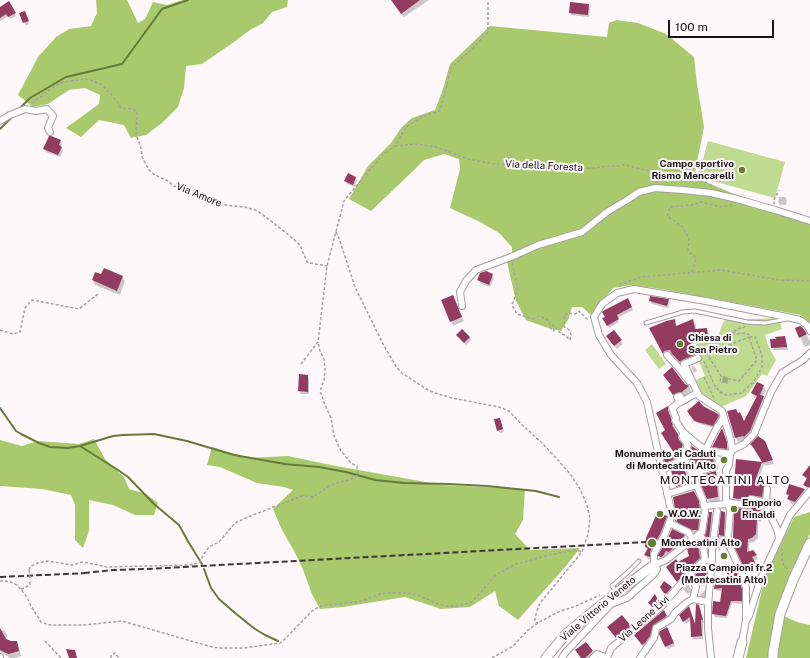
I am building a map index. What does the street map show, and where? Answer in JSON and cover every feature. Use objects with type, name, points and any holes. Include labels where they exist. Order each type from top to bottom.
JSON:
[{"type":"street","points":[[0,121],[25,109],[36,111],[47,109],[53,116],[48,128],[50,132]]},
{"type":"street","points":[[462,306],[460,292],[466,281],[476,270],[538,245],[582,232],[607,212],[640,192],[655,188],[711,193],[810,220]]},
{"type":"street","points":[[562,658],[612,604],[627,598],[653,576],[657,569],[654,565],[654,554],[672,515],[647,402],[637,383],[611,355],[599,335],[594,317],[602,304],[617,293],[634,289],[706,301],[800,320],[807,325],[810,331]]},
{"type":"street","points":[[695,394],[683,401],[680,396],[677,397],[680,402],[672,408],[676,418],[675,420],[683,432],[701,447],[715,452],[731,452],[744,444],[754,434],[771,392],[782,373],[803,360],[810,353]]},
{"type":"street","points":[[667,355],[692,385],[695,394],[701,400],[703,398]]},
{"type":"street","points":[[700,357],[684,364],[699,396],[722,411],[731,441],[729,465],[726,470],[726,503],[729,506],[730,512],[728,537],[729,545],[741,571],[746,588],[746,620],[738,658]]},
{"type":"street","points":[[706,449],[724,417]]},
{"type":"street","points":[[654,565],[666,560],[702,532],[704,506],[697,486],[684,459],[683,455],[688,445],[682,436],[683,432]]},
{"type":"street","points":[[662,470],[684,459]]},
{"type":"street","points":[[692,476],[703,470],[714,467]]},
{"type":"street","points":[[667,494],[697,486]]},
{"type":"street","points":[[767,489],[766,503],[777,529],[780,541]]},
{"type":"street","points":[[746,620],[750,616],[760,578],[780,541],[790,515],[810,491]]},
{"type":"street","points":[[704,506],[726,503],[749,505],[751,499],[766,503]]},
{"type":"street","points":[[711,658],[708,628],[708,602],[717,511]]},
{"type":"street","points":[[669,524],[688,532],[693,539]]},
{"type":"street","points":[[699,534],[702,538],[702,562],[712,563]]},
{"type":"street","points":[[773,658],[780,614],[793,580],[810,543]]},
{"type":"street","name":"Via Leone Livi","points":[[607,658],[611,648],[661,607],[689,574],[702,562]]},
{"type":"street","name":"Viale Vittorio Veneto","points":[[546,658],[566,634],[617,592],[654,565]]},
{"type":"street","points":[[689,574],[696,587],[693,600]]},
{"type":"street","points":[[640,658],[654,638],[656,628],[671,619],[686,603],[693,600],[708,602]]},
{"type":"street","points":[[566,658],[578,640]]},
{"type":"street","points":[[593,658],[597,654],[607,658]]},
{"type":"lane","points":[[646,323],[683,312],[695,311],[747,322],[765,323],[791,318]]},
{"type":"lane","points":[[617,592],[612,586],[627,574],[639,561]]},
{"type":"path","points":[[21,589],[30,584],[29,570],[31,566],[47,561],[72,565],[83,562],[107,567],[188,565],[199,563],[209,547],[219,542],[235,523],[302,496],[313,497],[329,486],[349,480],[358,475],[357,466],[341,451],[334,436],[331,418],[320,391],[324,380],[325,370],[324,360],[318,342],[327,266],[344,201],[383,154],[395,146],[406,127],[423,116],[440,111],[451,68],[488,32],[488,0]]},
{"type":"path","name":"Via Amore","points":[[25,109],[55,86],[63,82],[85,79],[102,85],[116,100],[121,108],[134,109],[137,113],[136,134],[141,148],[142,157],[149,170],[154,175],[168,181],[174,186],[203,194],[219,204],[245,207],[258,211],[300,245],[307,262],[327,266]]},
{"type":"path","name":"Via della Foresta","points":[[395,146],[415,144],[436,148],[468,159],[494,164],[523,164],[579,169],[625,165],[678,178],[702,181],[716,188]]},
{"type":"path","points":[[779,190],[773,201],[780,211]]},
{"type":"path","points":[[692,272],[696,258],[688,251],[689,239],[682,226],[667,216],[670,207],[701,202],[721,207],[731,205],[737,199]]},
{"type":"path","points":[[336,232],[355,287],[384,346],[397,368],[426,389],[435,393],[452,398],[499,407],[509,411],[547,448],[576,482],[587,505],[590,519],[588,534],[582,552],[540,603],[535,617],[535,622],[538,623]]},
{"type":"path","points":[[511,257],[518,289],[512,305],[517,314],[533,319],[540,316],[549,321],[550,328],[554,330],[553,325],[561,334],[565,335],[570,340],[571,334],[569,330],[563,326],[565,320],[564,315],[568,313],[575,314],[579,311],[590,322]]},
{"type":"path","points":[[613,288],[642,277],[721,270],[779,280],[810,280]]},
{"type":"path","points":[[0,330],[13,334],[20,332],[25,308],[32,300],[79,309],[98,294]]},
{"type":"path","points":[[707,354],[721,376],[720,382],[727,383],[728,379],[739,381],[757,360],[749,335],[736,334],[732,332],[745,328]]},
{"type":"path","points":[[749,337],[755,337],[762,355],[762,367],[752,383],[741,393],[726,395],[720,392],[715,386],[700,357],[749,337]]},
{"type":"path","points":[[300,364],[318,342]]},
{"type":"path","points":[[704,377],[719,409]]},
{"type":"path","points":[[780,541],[783,549],[782,559],[784,566],[789,571],[792,571]]},
{"type":"path","points":[[0,581],[11,582],[17,585],[27,597],[41,622],[50,625],[83,625],[122,621],[212,647],[244,648],[280,643],[312,611],[321,606],[362,601],[380,594],[408,593],[418,595],[442,605],[456,606],[472,602],[497,574],[516,564],[553,554],[577,550],[582,552]]},
{"type":"path","points":[[492,658],[513,646],[527,631],[538,623],[558,612],[600,595]]},
{"type":"path","points":[[45,641],[61,658]]},
{"type":"path","points":[[111,658],[111,655],[115,653],[119,658]]},
{"type":"green space","points":[[96,0],[127,0],[138,23],[145,19],[153,2],[167,5],[183,0],[288,0],[287,7],[272,12],[263,23],[250,30],[202,64],[186,66],[184,88],[178,107],[162,123],[146,135],[131,138],[124,125],[99,120],[81,137],[66,128],[99,104],[100,95],[85,88],[69,90],[48,104],[33,107],[18,95],[38,57],[56,37],[69,29],[91,26],[97,13]]},
{"type":"green space","points":[[617,20],[638,23],[666,34],[694,57],[704,127],[694,177],[762,206],[810,220],[810,325],[801,315],[632,285],[613,288],[591,315],[582,307],[572,307],[568,320],[561,331],[545,327],[526,320],[516,301],[507,262],[512,253],[512,247],[499,233],[450,208],[460,169],[459,159],[444,154],[424,160],[371,211],[349,199],[368,166],[391,143],[401,128],[412,118],[435,110],[450,64],[490,26],[607,37],[609,23]]},
{"type":"green space","name":"Campo sportivo Rismo Mencarelli","points":[[708,141],[785,162],[775,198],[698,177]]},
{"type":"green space","points":[[779,318],[782,329],[765,335],[768,345],[776,360],[767,376],[762,374],[746,396],[721,407],[702,393],[696,380],[705,376],[699,361],[696,344],[709,340],[710,343],[718,340],[725,320]]},
{"type":"green space","points":[[652,344],[666,364],[659,369],[645,350]]},
{"type":"green space","points":[[94,439],[105,459],[124,477],[129,489],[146,494],[158,503],[154,515],[135,515],[113,505],[89,500],[89,531],[83,548],[75,540],[75,505],[71,495],[42,489],[0,486],[0,440],[22,446],[38,441],[79,444]]},
{"type":"green space","points":[[212,447],[248,458],[288,456],[442,485],[525,489],[523,520],[515,534],[530,550],[580,548],[518,620],[499,606],[495,591],[470,607],[441,609],[405,597],[343,607],[320,609],[312,594],[302,567],[282,530],[273,509],[293,490],[284,487],[257,483],[220,467],[207,465]]},
{"type":"green space","points":[[810,512],[810,534],[792,569],[775,612],[797,622],[810,625],[810,658],[746,658],[765,577],[794,517]]},
{"type":"building","points":[[391,0],[420,0],[401,14]]},
{"type":"building","points":[[9,1],[16,13],[8,17],[6,14],[0,18],[0,7]]},
{"type":"building","points":[[570,2],[589,4],[588,15],[569,13]]},
{"type":"building","points":[[25,11],[29,21],[23,23],[19,13]]},
{"type":"building","points":[[49,136],[61,140],[59,145],[62,147],[58,155],[43,149]]},
{"type":"building","points":[[348,173],[356,177],[353,185],[344,181]]},
{"type":"building","points":[[104,268],[123,276],[117,291],[92,280],[95,272],[101,274]]},
{"type":"building","points":[[486,271],[493,274],[489,285],[477,280],[480,273]]},
{"type":"building","points":[[453,295],[462,317],[450,322],[441,300]]},
{"type":"building","points":[[650,296],[669,299],[667,306],[649,301]]},
{"type":"building","points":[[628,298],[632,307],[617,315],[619,319],[607,326],[602,318],[605,317],[602,312]]},
{"type":"building","points":[[675,319],[676,326],[693,319],[695,329],[707,328],[708,337],[689,339],[696,354],[680,362],[670,350],[664,351],[663,354],[649,328]]},
{"type":"building","points":[[800,326],[807,334],[799,338],[795,328]]},
{"type":"building","points":[[462,329],[470,337],[464,343],[456,335]]},
{"type":"building","points":[[614,330],[622,340],[614,346],[606,336]]},
{"type":"building","points":[[785,336],[787,347],[771,348],[770,339]]},
{"type":"building","points":[[672,367],[685,384],[689,386],[682,392],[673,395],[668,388],[671,385],[663,375]]},
{"type":"building","points":[[299,374],[308,375],[308,392],[298,391]]},
{"type":"building","points":[[757,382],[764,385],[760,395],[764,396],[750,431],[744,437],[735,438],[727,411],[736,409],[738,413],[740,412],[744,421],[757,396],[751,393]]},
{"type":"building","points":[[699,401],[703,406],[718,414],[719,416],[713,426],[694,421],[687,411]]},
{"type":"building","points":[[668,406],[672,425],[683,445],[679,453],[679,457],[665,463],[664,459],[674,453],[661,433],[665,430],[656,413]]},
{"type":"building","points":[[500,418],[503,429],[497,431],[494,419]]},
{"type":"building","points":[[722,428],[727,442],[727,449],[712,447]]},
{"type":"building","points":[[758,436],[765,441],[773,460],[762,463],[750,444]]},
{"type":"building","points":[[692,446],[699,451],[714,456],[713,463],[702,466],[699,462],[693,465],[688,455]]},
{"type":"building","points":[[736,459],[762,462],[755,481],[762,482],[762,486],[764,486],[762,497],[750,495],[746,500],[733,498]]},
{"type":"building","points":[[682,465],[690,482],[676,487],[671,471]]},
{"type":"building","points":[[810,465],[810,487],[808,487],[803,485],[807,478],[802,475]]},
{"type":"building","points":[[716,471],[718,497],[707,499],[698,478]]},
{"type":"building","points":[[789,484],[805,489],[795,502],[787,499],[789,495],[786,494]]},
{"type":"building","points":[[694,491],[699,501],[700,512],[698,530],[692,530],[675,521],[677,521],[673,497]]},
{"type":"building","points":[[754,504],[761,506],[759,519],[757,518],[756,534],[752,538],[748,539],[747,552],[753,550],[757,555],[752,557],[756,564],[745,570],[733,544],[734,508],[749,509],[752,508]]},
{"type":"building","points":[[658,511],[667,516],[661,532],[650,552],[650,557],[644,555],[648,548],[645,547],[646,538]]},
{"type":"building","points":[[721,511],[725,512],[724,536],[719,535],[719,548],[717,548]]},
{"type":"building","points":[[709,512],[712,512],[708,548],[705,535]]},
{"type":"building","points":[[672,529],[685,535],[681,543],[677,540],[669,552],[666,551],[661,557],[658,556],[669,536]]},
{"type":"building","points":[[698,545],[700,558],[677,582],[666,567],[676,559],[678,562],[689,556],[687,549]]},
{"type":"building","points":[[706,565],[706,581],[700,584],[695,575]]},
{"type":"building","points":[[733,565],[742,589],[742,601],[731,601],[726,616],[712,614],[713,601],[720,602],[722,588],[714,589],[715,582],[730,581],[725,568]]},
{"type":"building","points":[[664,581],[672,587],[665,595],[660,587]]},
{"type":"building","points":[[655,594],[659,602],[653,607],[648,603]]},
{"type":"building","points":[[696,604],[699,605],[703,620],[701,620],[702,636],[691,637],[690,617],[683,622],[679,615],[689,606],[695,624]]},
{"type":"building","points":[[664,610],[667,616],[653,625],[650,636],[642,645],[634,635]]},
{"type":"building","points":[[622,615],[631,626],[616,638],[607,627]]},
{"type":"building","points":[[667,627],[674,643],[665,647],[659,634],[660,631]]},
{"type":"building","points":[[0,628],[6,639],[17,641],[19,651],[8,654],[0,650]]},
{"type":"building","points":[[586,642],[593,651],[585,658],[581,658],[575,650]]},
{"type":"building","points":[[66,649],[75,650],[77,658],[69,658]]},
{"type":"waterway","points":[[20,108],[30,98],[66,77],[122,64],[162,9],[188,0]]},
{"type":"waterway","points":[[0,129],[12,117]]},
{"type":"waterway","points":[[0,408],[16,431],[50,447],[68,448],[113,436],[154,434],[187,441],[234,455],[285,464],[319,467],[346,472],[375,480],[404,483],[487,486],[536,491],[559,497]]},
{"type":"waterway","points":[[80,446],[128,477],[154,504],[179,525],[202,564]]},
{"type":"waterway","points":[[204,569],[211,588],[219,599],[255,629],[278,641]]},
{"type":"railway","points":[[84,573],[114,570],[648,542]]},
{"type":"railway","points":[[0,577],[88,573]]},
{"type":"place","name":"Campo sportivo Rismo Mencarelli","points":[[742,170]]},
{"type":"place","name":"Chiesa di San Pietro","points":[[680,344]]},
{"type":"place","name":"Monumento ai Caduti di Montecatini Alto","points":[[724,460]]},
{"type":"place","name":"Emporio Rinaldi","points":[[734,509]]},
{"type":"place","name":"W.O.W.","points":[[660,514]]},
{"type":"place","name":"Montecatini Alto","points":[[652,543]]},
{"type":"place","name":"Piazza Campioni fr.2 (Montecatini Alto)","points":[[724,556]]},
{"type":"district","name":"MONTECATINI ALTO","points":[[725,480]]}]
